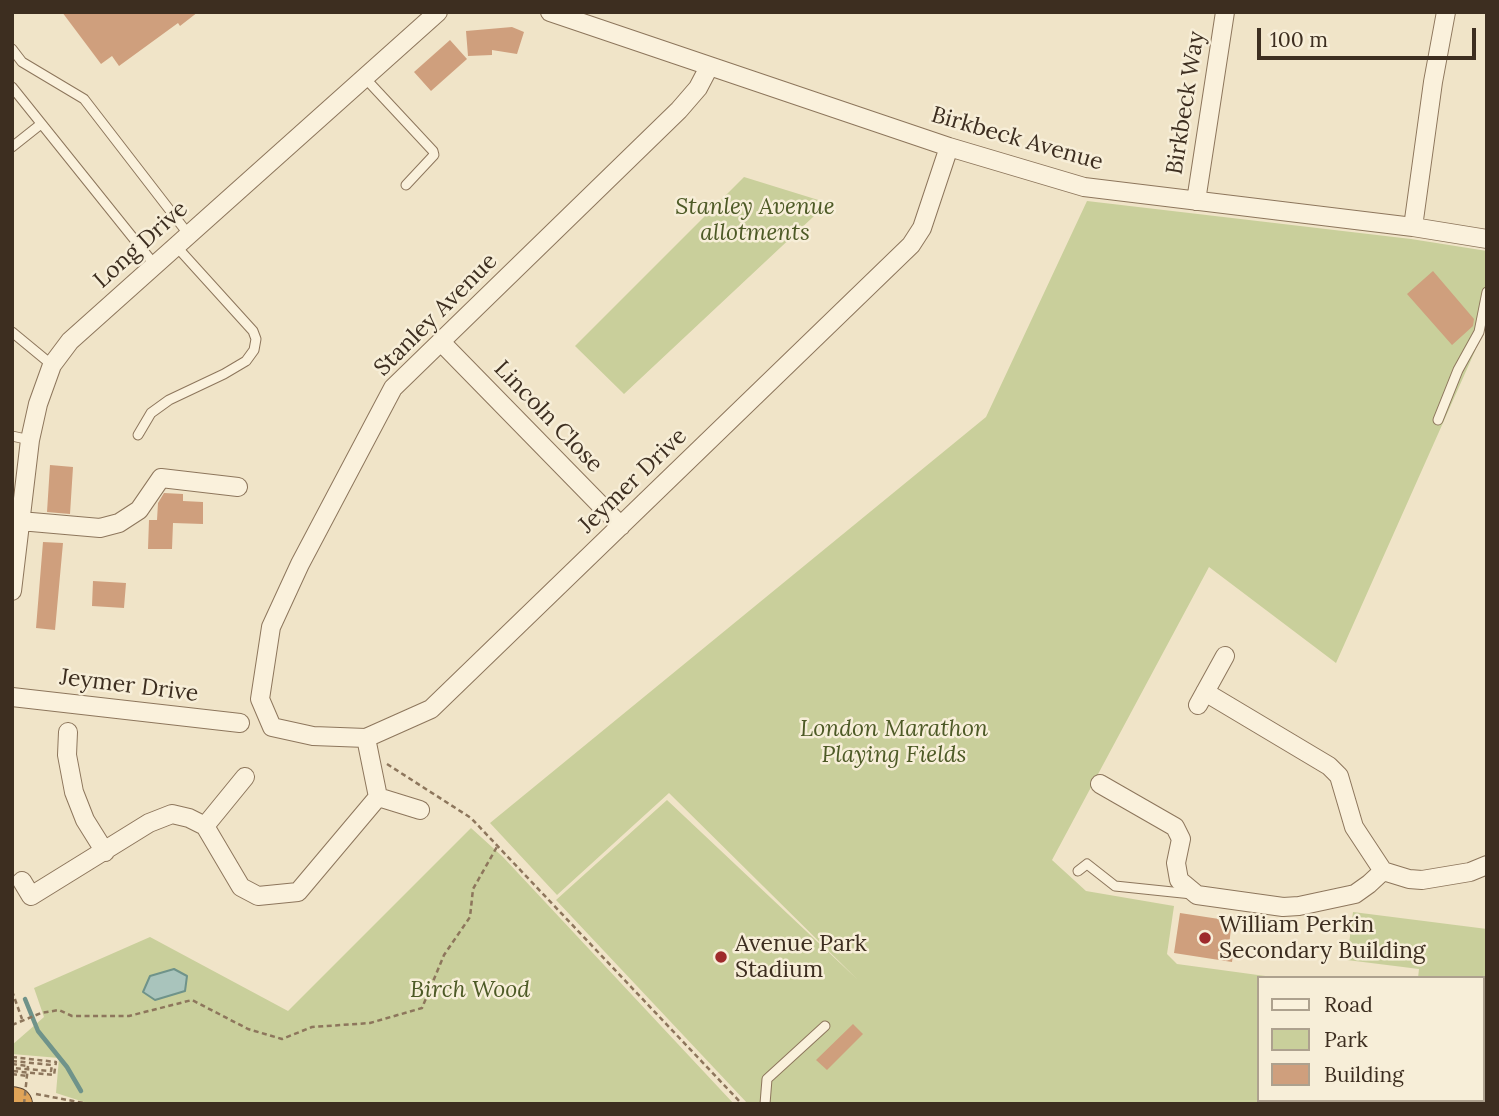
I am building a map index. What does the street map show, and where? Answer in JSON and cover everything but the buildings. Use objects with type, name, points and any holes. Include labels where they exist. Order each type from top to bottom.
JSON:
[{"type":"street","name":"Long Drive","points":[[12,591],[20,522],[21,438],[38,404],[52,365],[70,341],[154,264],[438,12]]},
{"type":"street","name":"Birkbeck Avenue","points":[[550,12],[949,147],[1084,187],[1413,227],[1487,239]]},
{"type":"street","name":"Birkbeck Way","points":[[1196,201],[1225,12]]},
{"type":"street","points":[[1413,227],[1433,82],[1446,12]]},
{"type":"street","name":"Stanley Avenue","points":[[272,727],[260,699],[271,627],[300,564],[394,388],[679,110],[698,88],[709,66]]},
{"type":"street","name":"Jeymer Drive","points":[[272,727],[313,736],[366,738],[431,709],[911,245],[922,228],[949,147]]},
{"type":"street","name":"Lincoln Close","points":[[441,342],[621,526]]},
{"type":"street","points":[[20,522],[99,533],[139,510],[161,478],[238,487]]},
{"type":"street","points":[[1225,656],[1201,698],[1329,766],[1339,776],[1354,827],[1383,871],[1422,880],[1470,872],[1487,865]]},
{"type":"street","name":"Jeymer Drive","points":[[12,697],[240,723]]},
{"type":"street","points":[[68,732],[67,755],[74,792],[85,820],[105,852]]},
{"type":"street","points":[[366,738],[378,797]]},
{"type":"street","points":[[205,826],[245,777]]},
{"type":"street","points":[[1100,784],[1175,827],[1181,839],[1176,863],[1179,880],[1197,895],[1283,907],[1299,906],[1355,894],[1383,871]]},
{"type":"street","points":[[378,797],[420,810]]},
{"type":"street","points":[[22,881],[32,897],[149,823],[172,814],[205,826],[241,887],[258,895],[298,892],[378,797]]},
{"type":"lane","points":[[12,49],[22,62],[84,99],[183,240],[253,331],[256,339],[254,350],[246,361],[169,400],[151,413],[138,435]]},
{"type":"lane","points":[[365,78],[433,152],[434,155],[406,185]]},
{"type":"lane","points":[[12,87],[154,264]]},
{"type":"lane","points":[[12,147],[41,124]]},
{"type":"lane","points":[[1438,421],[1458,370],[1479,332],[1487,292]]},
{"type":"lane","points":[[12,332],[52,365]]},
{"type":"lane","points":[[1078,871],[1087,864],[1115,886],[1197,895]]},
{"type":"lane","points":[[765,1104],[767,1079],[825,1026]]},
{"type":"path","points":[[366,738],[380,759],[471,818],[742,1104]]},
{"type":"path","points":[[12,1025],[22,1019],[59,1010],[72,1016],[129,1016],[191,1000],[248,1029],[282,1040],[312,1027],[370,1023],[422,1008],[444,955],[470,917],[473,889],[498,845]]},
{"type":"path","points":[[12,991],[22,1019]]},
{"type":"path","points":[[52,1065],[51,1072],[12,1066],[52,1065]]},
{"type":"path","points":[[12,1066],[28,1066],[20,1094]]},
{"type":"path","points":[[12,1066],[24,1104]]},
{"type":"path","points":[[20,1094],[89,1104]]},
{"type":"green space","name":"Stanley Avenue allotments","points":[[744,177],[828,203],[624,394],[575,346]]},
{"type":"green space","name":"London Marathon Playing Fields","points":[[1087,201],[1411,239],[1487,251],[1487,324],[1336,663],[1209,567],[1052,860],[1086,891],[1174,906],[1167,954],[1177,964],[1265,976],[1258,976],[1258,1102],[1395,1104],[748,1104],[556,900],[667,800],[858,980],[669,793],[557,895],[490,823],[986,417]]},
{"type":"green space","name":"Birch Wood","points":[[471,828],[503,857],[734,1104],[90,1104],[56,1093],[59,1058],[12,1054],[12,1045],[44,1017],[34,988],[150,937],[288,1011]]},
{"type":"green space","points":[[1353,912],[1487,929],[1486,1044],[1485,976],[1418,976],[1419,969],[1347,960]]},
{"type":"water","points":[[174,969],[187,976],[185,991],[155,1000],[143,992],[150,976]]},
{"type":"waterway","points":[[25,999],[38,1031],[67,1067],[81,1091]]},
{"type":"place","name":"William Perkin Secondary Building","points":[[1205,938]]},
{"type":"place","name":"Avenue Park Stadium","points":[[721,957]]}]
